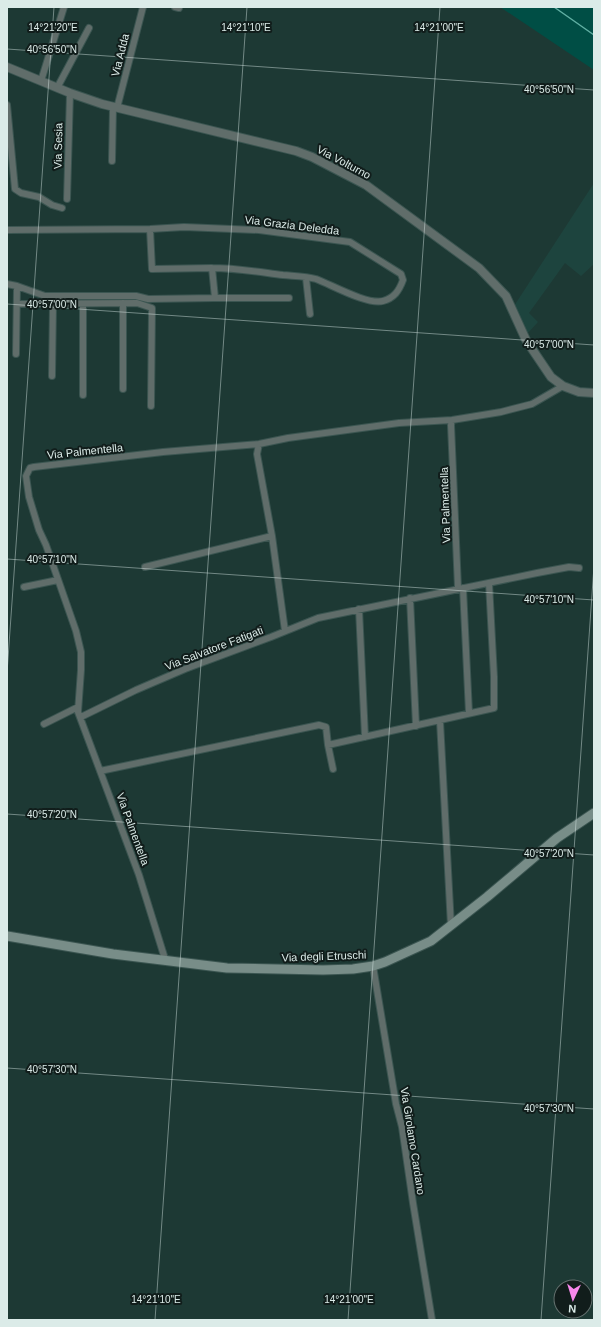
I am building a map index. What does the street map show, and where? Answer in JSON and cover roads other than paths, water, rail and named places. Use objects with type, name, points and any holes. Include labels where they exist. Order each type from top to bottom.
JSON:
[{"type":"main road","name":"Via degli Etruschi","points":[[7,936],[113,954],[227,968],[353,969],[373,966],[431,941],[487,897],[557,838],[594,813]]},
{"type":"street","points":[[41,81],[64,7]]},
{"type":"street","name":"Via Adda","points":[[112,162],[115,107],[143,7]]},
{"type":"street","points":[[57,88],[89,28]]},
{"type":"street","name":"Via Volturno","points":[[7,67],[70,93],[115,107],[312,156],[366,185],[479,268],[506,296],[526,340],[551,378],[563,386],[579,392],[594,393]]},
{"type":"street","name":"Via Sesia","points":[[67,199],[70,93]]},
{"type":"street","points":[[7,105],[15,189],[21,193],[39,197],[52,205],[62,208]]},
{"type":"street","name":"Via Grazia Deledda","points":[[7,230],[205,227],[259,230],[350,242],[401,274],[403,280],[399,290],[393,296],[376,302],[365,300],[315,279],[231,268],[152,269],[150,229]]},
{"type":"street","points":[[212,268],[215,298]]},
{"type":"street","points":[[306,278],[310,314]]},
{"type":"street","points":[[7,284],[45,296],[136,296],[148,299],[289,298]]},
{"type":"street","points":[[16,354],[17,286]]},
{"type":"street","points":[[123,303],[123,389]]},
{"type":"street","points":[[17,304],[137,303],[152,308],[151,406]]},
{"type":"street","points":[[52,376],[53,304]]},
{"type":"street","points":[[83,304],[83,395]]},
{"type":"street","name":"Via Palmentella","points":[[165,960],[139,875],[78,712],[82,670],[81,652],[76,631],[39,530],[29,496],[26,476],[30,468],[163,452],[259,444],[288,438],[399,423],[452,420],[501,412],[532,404],[563,386]]},
{"type":"street","name":"Via Palmentella","points":[[452,420],[451,425],[460,588]]},
{"type":"street","points":[[259,444],[257,454],[272,536],[284,631]]},
{"type":"street","points":[[145,567],[272,536]]},
{"type":"street","name":"Via Salvatore Fatigati","points":[[81,717],[185,668],[271,637],[318,618],[410,598],[564,568],[579,568]]},
{"type":"street","points":[[24,587],[58,580]]},
{"type":"street","points":[[328,745],[365,738],[494,708],[489,583]]},
{"type":"street","points":[[460,588],[469,713]]},
{"type":"street","points":[[410,598],[416,726]]},
{"type":"street","points":[[359,609],[365,738]]},
{"type":"street","points":[[44,724],[78,707]]},
{"type":"street","points":[[440,721],[450,926]]},
{"type":"street","points":[[100,771],[319,725],[326,727],[333,769]]},
{"type":"street","name":"Via Girolamo Cardano","points":[[373,966],[396,1104],[402,1127],[432,1320]]},
{"type":"waterway","points":[[554,7],[594,35]]}]
